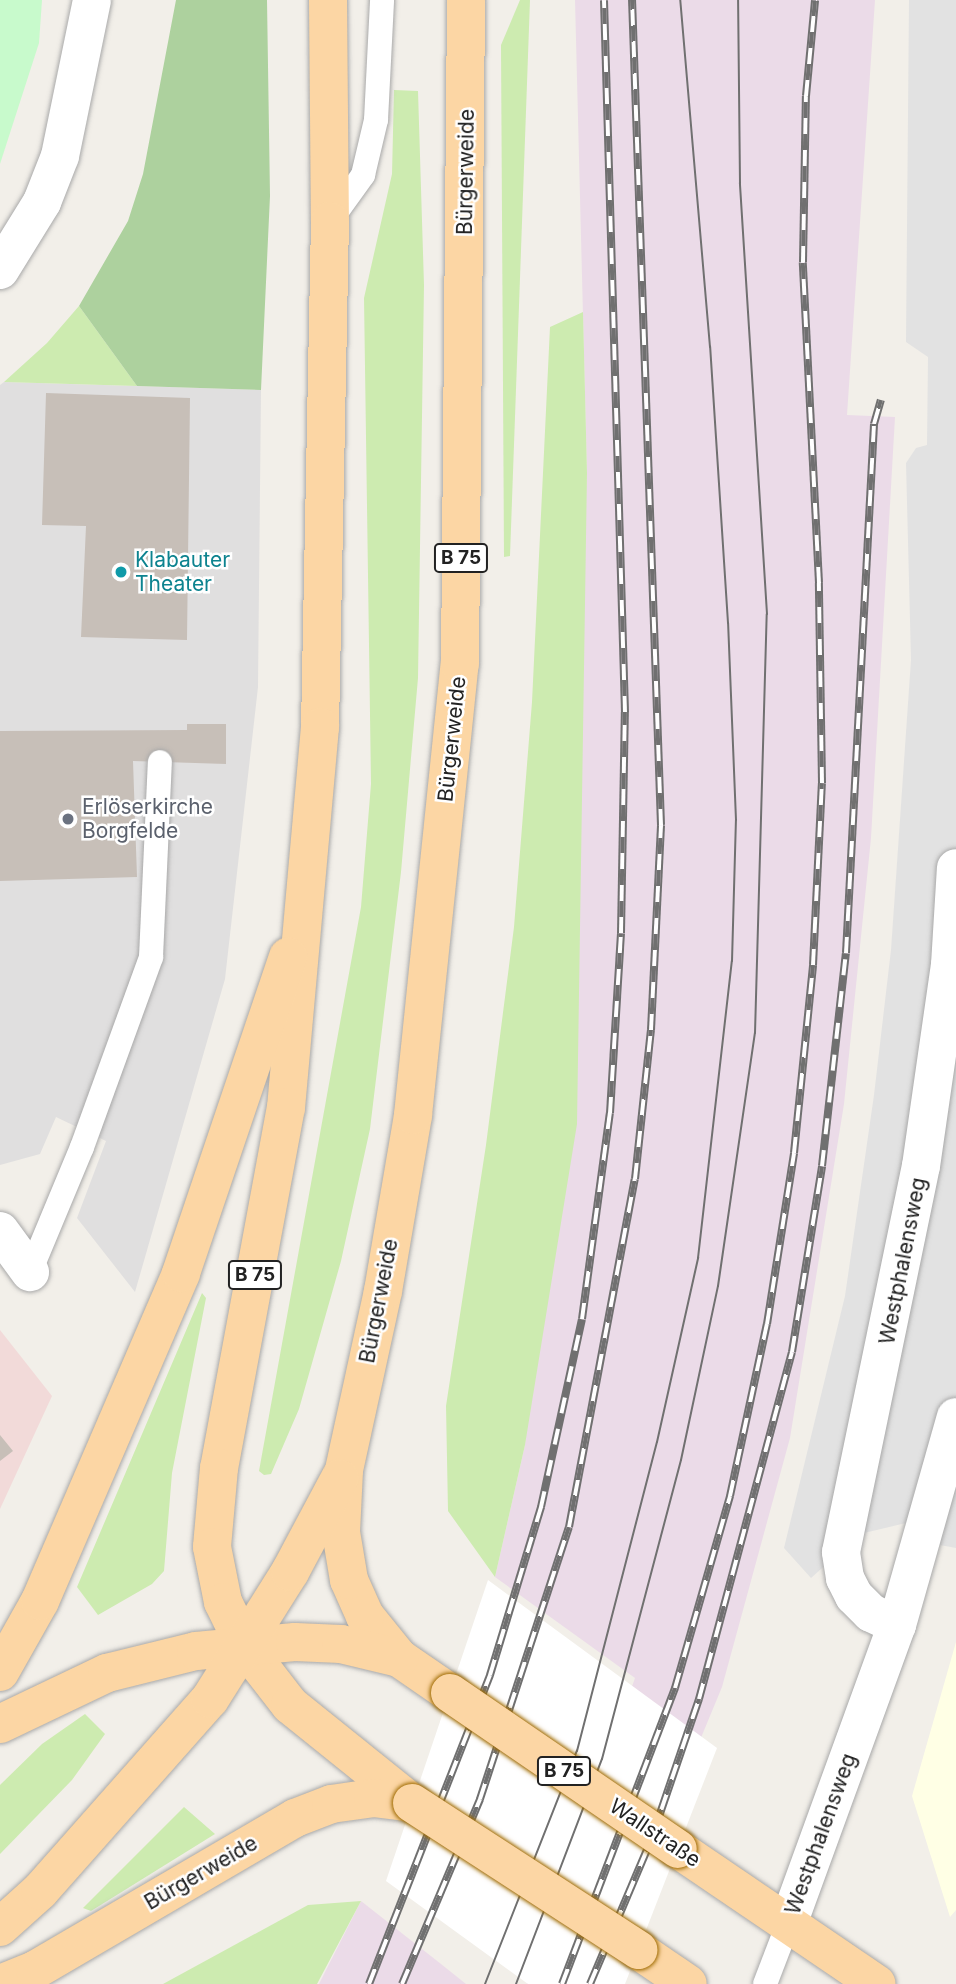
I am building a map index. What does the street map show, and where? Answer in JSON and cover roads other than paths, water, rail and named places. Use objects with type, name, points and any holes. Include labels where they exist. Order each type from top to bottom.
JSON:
[{"type":"main road","name":"B 75","points":[[328,0],[330,221],[320,727],[307,898],[286,1107],[219,1468],[212,1547],[223,1602],[245,1647],[290,1705],[412,1803],[688,1984]]},
{"type":"main road","name":"Bürgerweide","points":[[399,1658],[365,1616],[349,1580],[341,1532],[344,1470],[383,1291],[413,1115],[460,664],[466,0]]},
{"type":"main road","points":[[0,1672],[40,1601],[108,1451],[181,1273],[307,898]]},
{"type":"main road","name":"Bürgerweide","points":[[0,1927],[40,1891],[171,1748],[245,1647],[344,1470]]},
{"type":"main road","points":[[0,1724],[140,1662],[245,1647],[341,1644],[399,1658]]},
{"type":"main road","name":"Wallstraße","points":[[399,1658],[877,1984]]},
{"type":"main road","name":"Bürgerweide","points":[[0,1984],[35,1970],[295,1818],[331,1804],[373,1797],[412,1803]]},
{"type":"street","points":[[0,270],[42,202],[60,156],[92,0]]},
{"type":"street","name":"Westphalensweg","points":[[897,1625],[871,1613],[854,1596],[845,1578],[841,1552],[921,1166],[950,965],[956,869]]},
{"type":"street","points":[[0,1231],[30,1272]]},
{"type":"street","name":"Westphalensweg","points":[[788,1924],[897,1625],[945,1506],[956,1417]]},
{"type":"lane","points":[[330,221],[363,175],[376,120],[382,0]]},
{"type":"lane","points":[[30,1272],[82,1147],[151,957],[160,762]]},
{"type":"lane","points":[[765,1984],[788,1924]]},
{"type":"tram line","points":[[485,1984],[577,1751],[657,1442],[698,1258],[732,961],[736,820],[728,623],[710,347],[680,0]]},
{"type":"tram line","points":[[516,1984],[602,1759],[681,1460],[718,1286],[755,1033],[767,614],[740,183],[738,0]]},
{"type":"railway","points":[[369,1984],[490,1675],[541,1507],[582,1319],[610,1113],[621,933],[625,712],[604,0]]},
{"type":"railway","points":[[402,1984],[480,1799],[569,1527],[635,1179],[651,1030],[661,825],[632,0]]},
{"type":"railway","points":[[562,1984],[675,1688],[730,1496],[767,1324],[794,1153],[813,965],[822,783],[819,583],[803,262],[806,96],[815,0]]},
{"type":"railway","points":[[590,1984],[651,1840],[699,1699],[792,1352],[822,1166],[846,953],[874,424],[881,400]]},
{"type":"place","name":"Klabauter Theater","points":[[121,572]]},
{"type":"place","name":"Erlöserkirche Borgfelde","points":[[68,819]]}]
